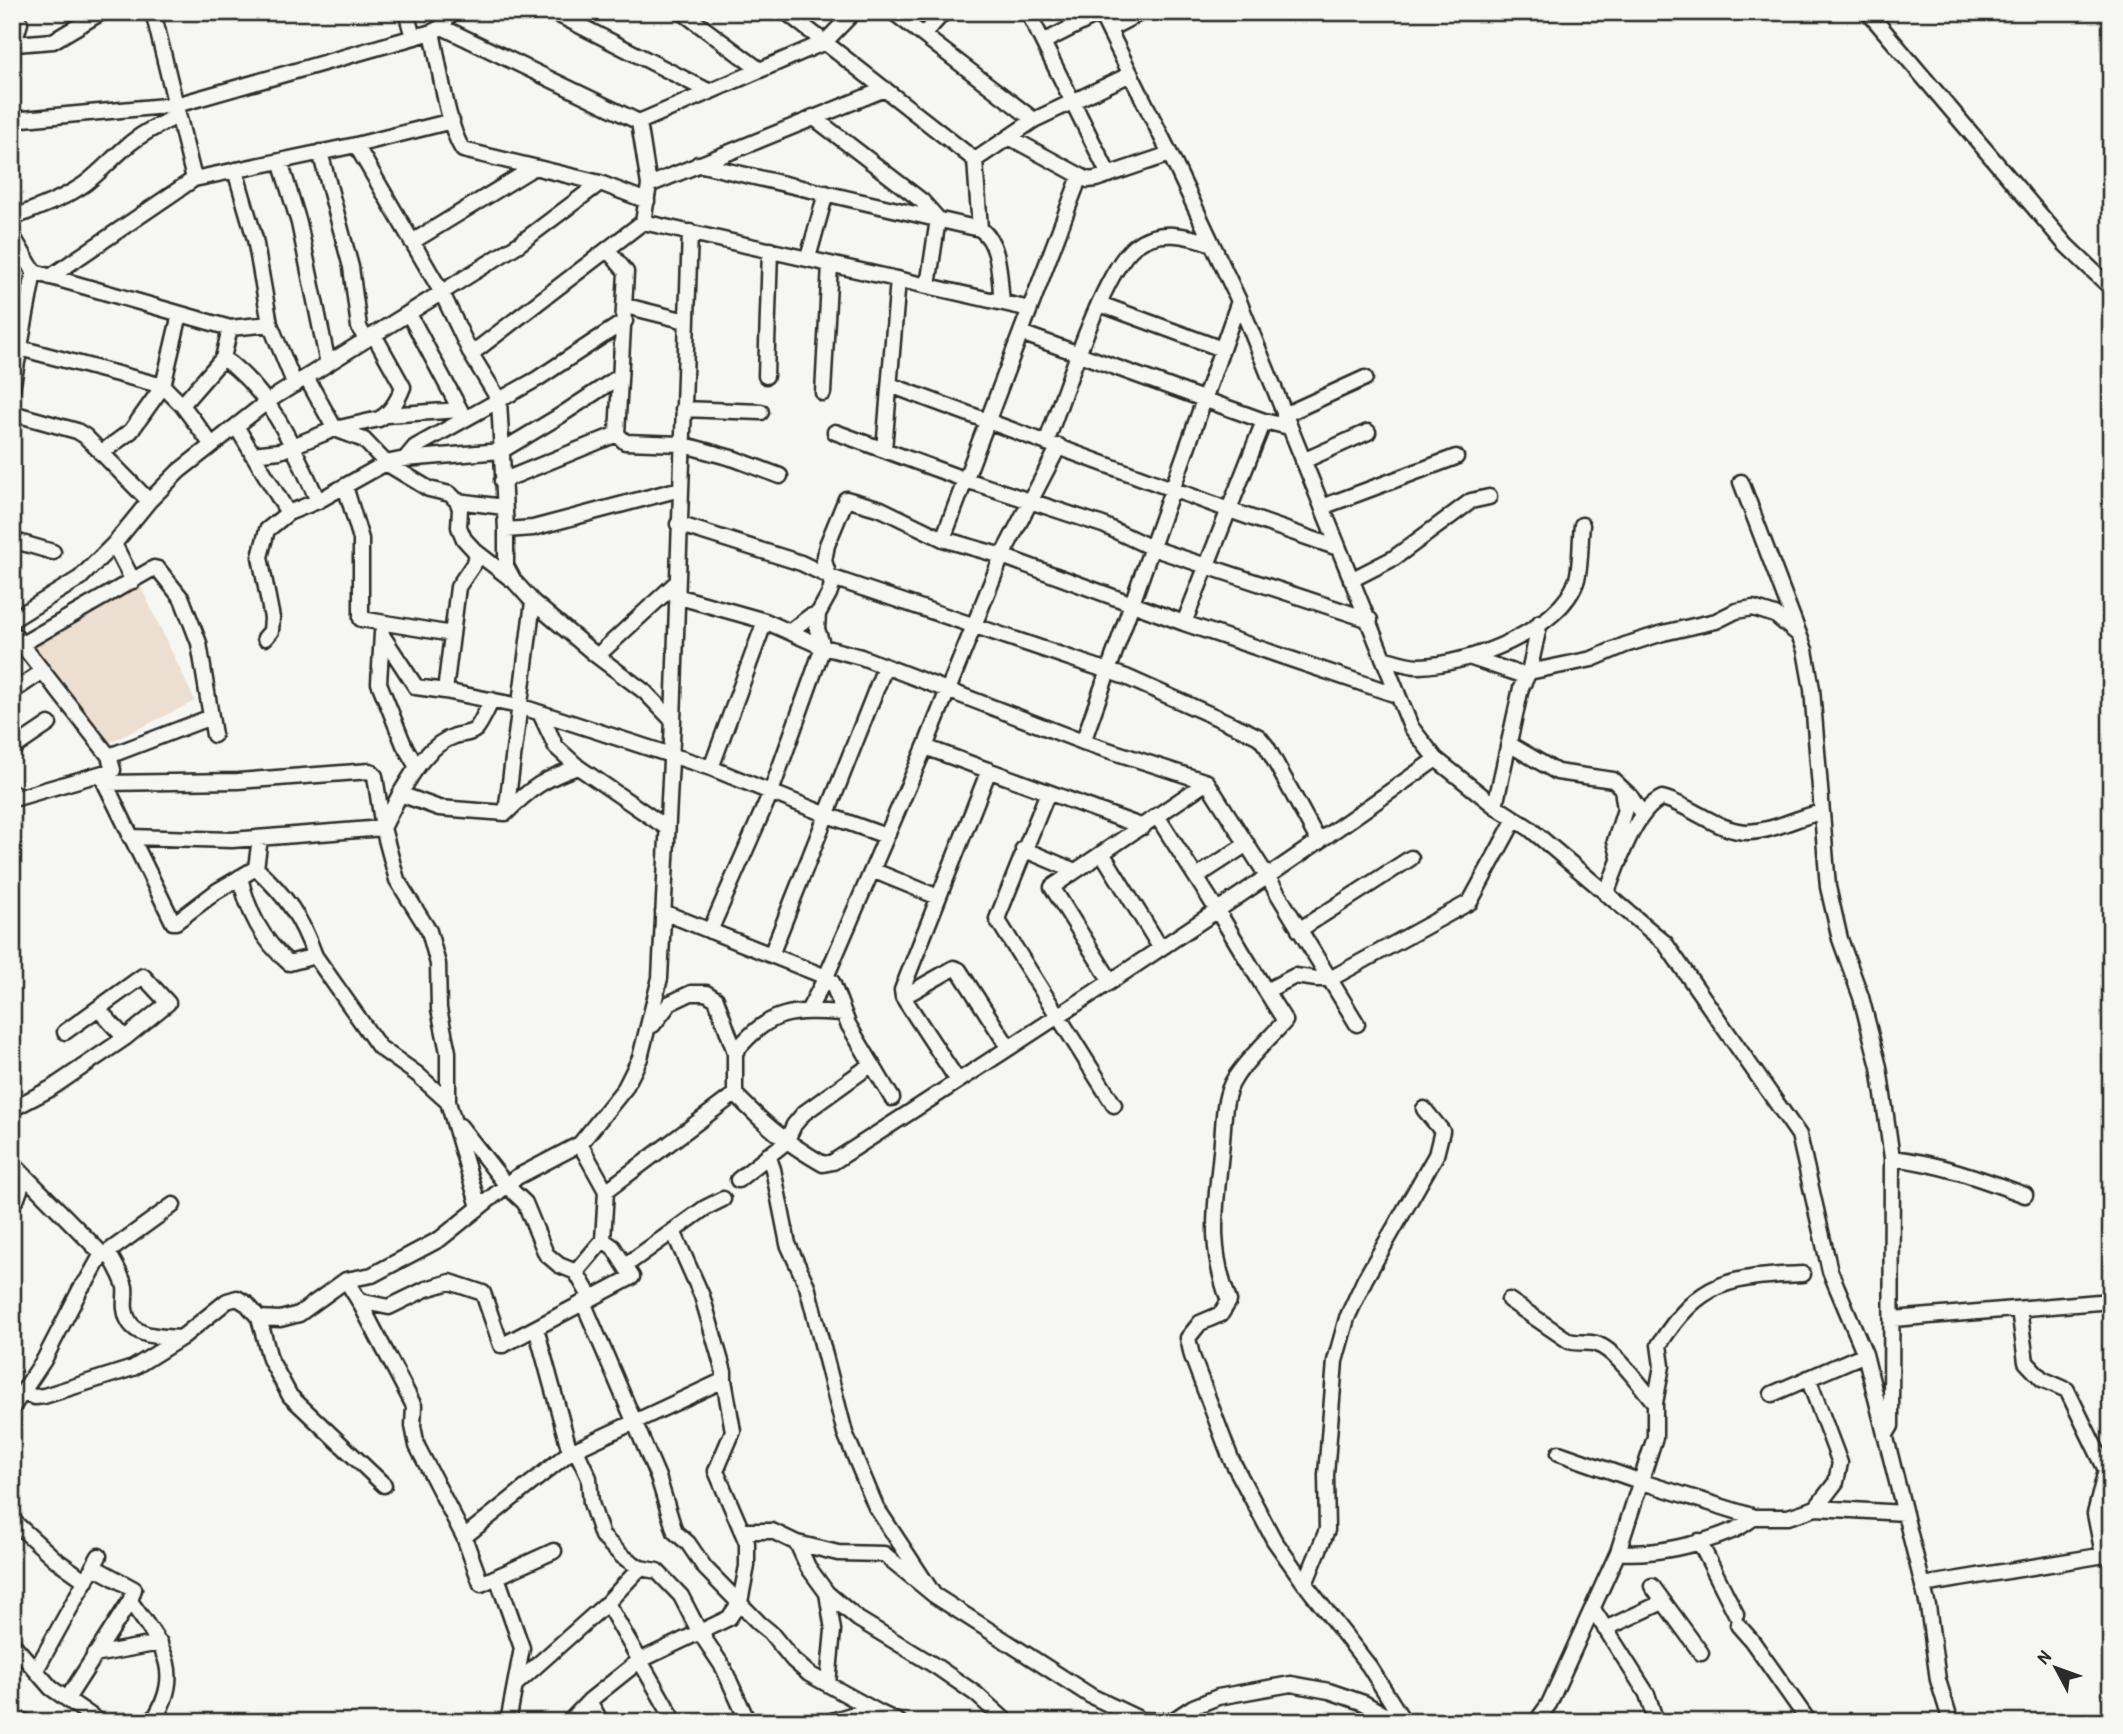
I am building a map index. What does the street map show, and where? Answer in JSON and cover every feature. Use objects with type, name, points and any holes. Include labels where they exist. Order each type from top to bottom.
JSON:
[{"type":"street","points":[[20,20],[14,47],[53,41],[102,12]]},
{"type":"street","points":[[153,12],[194,179]]},
{"type":"street","points":[[406,12],[413,37]]},
{"type":"street","points":[[12,120],[177,110],[437,30],[450,12]]},
{"type":"street","points":[[553,12],[709,92]]},
{"type":"street","points":[[682,12],[760,70]]},
{"type":"street","points":[[786,12],[975,160],[980,229]]},
{"type":"street","points":[[437,30],[639,122],[825,42],[854,12]]},
{"type":"street","points":[[892,12],[1034,120]]},
{"type":"street","points":[[923,35],[944,12]]},
{"type":"street","points":[[1028,12],[1109,175]]},
{"type":"street","points":[[1109,29],[1142,12]]},
{"type":"street","points":[[1868,12],[2066,246],[2111,288]]},
{"type":"street","points":[[1043,42],[1100,13],[1109,29],[1239,301],[1411,727],[1436,759],[1515,819],[1665,943],[1799,1135],[1830,1271],[1865,1354],[1928,1605],[1938,1680],[1951,1722]]},
{"type":"street","points":[[437,30],[452,121],[457,142],[463,150],[600,183],[647,201]]},
{"type":"street","points":[[975,160],[1034,120],[1131,75]]},
{"type":"street","points":[[649,185],[885,89]]},
{"type":"street","points":[[12,218],[50,203],[83,185],[127,146],[177,110]]},
{"type":"street","points":[[813,117],[922,201],[939,219]]},
{"type":"street","points":[[50,277],[194,179],[356,145],[452,121]]},
{"type":"street","points":[[471,354],[643,222],[649,185],[639,122]]},
{"type":"street","points":[[1010,136],[1088,180],[1170,154]]},
{"type":"street","points":[[356,145],[442,293],[471,354],[499,400],[506,566],[514,582]]},
{"type":"street","points":[[252,454],[280,452],[335,429],[379,419],[394,405],[402,387],[370,338],[359,327],[351,267],[320,152]]},
{"type":"street","points":[[280,161],[299,223],[328,364]]},
{"type":"street","points":[[698,164],[980,229],[989,235],[993,245],[1002,302]]},
{"type":"street","points":[[412,242],[533,168]]},
{"type":"street","points":[[235,170],[255,239],[270,324],[301,381],[335,429],[364,440],[386,463],[429,489],[450,494],[460,508],[459,527],[464,539],[475,551],[597,656],[645,692],[673,721]]},
{"type":"street","points":[[943,539],[1080,176]]},
{"type":"street","points":[[12,620],[80,578],[179,471],[268,401],[519,244],[600,183]]},
{"type":"street","points":[[808,258],[826,193]]},
{"type":"street","points":[[928,286],[939,219]]},
{"type":"street","points":[[643,222],[1030,309]]},
{"type":"street","points":[[259,1318],[280,1320],[299,1314],[346,1280],[372,1275],[440,1239],[517,1177],[580,1144],[625,1088],[640,1058],[660,978],[673,721],[690,232]]},
{"type":"street","points":[[808,1011],[826,977],[925,747],[1002,556],[1030,500],[1053,444],[1080,354],[1117,266],[1135,246],[1159,236],[1184,234],[1212,244]]},
{"type":"street","points":[[12,235],[34,272],[230,328],[270,324]]},
{"type":"street","points":[[607,250],[626,272],[617,434],[625,442],[681,444],[780,476]]},
{"type":"street","points":[[765,376],[770,250]]},
{"type":"street","points":[[824,393],[830,264]]},
{"type":"street","points":[[12,389],[16,347],[34,272]]},
{"type":"street","points":[[884,450],[898,279]]},
{"type":"street","points":[[1083,742],[1239,301]]},
{"type":"street","points":[[1100,304],[1222,349]]},
{"type":"street","points":[[102,453],[131,431],[163,386],[180,314]]},
{"type":"street","points":[[408,314],[463,415]]},
{"type":"street","points":[[405,459],[415,447],[463,415],[499,400],[537,379],[625,314],[686,321]]},
{"type":"street","points":[[182,405],[223,358],[230,328]]},
{"type":"street","points":[[1021,333],[1264,421],[1287,421],[1365,378]]},
{"type":"street","points":[[16,347],[163,386],[182,405],[212,445]]},
{"type":"street","points":[[223,358],[241,370],[268,401],[293,446],[318,501]]},
{"type":"street","points":[[265,638],[271,631],[272,618],[260,557],[262,542],[267,530],[288,513],[318,501],[386,463],[501,451],[620,376]]},
{"type":"street","points":[[890,385],[1338,548]]},
{"type":"street","points":[[683,409],[761,412]]},
{"type":"street","points":[[12,413],[77,431],[85,436],[149,501]]},
{"type":"street","points":[[386,415],[463,415]]},
{"type":"street","points":[[1184,623],[1264,421]]},
{"type":"street","points":[[236,426],[288,513]]},
{"type":"street","points":[[835,432],[966,480],[1102,525],[1152,548],[1370,620]]},
{"type":"street","points":[[1303,461],[1368,432]]},
{"type":"street","points":[[502,481],[617,434]]},
{"type":"street","points":[[1322,508],[1456,457]]},
{"type":"street","points":[[1741,482],[1805,650],[1812,689],[1828,887],[1840,939],[1861,998],[1879,1067],[1892,1158],[1891,1426],[1885,1436]]},
{"type":"street","points":[[345,486],[361,539],[361,619],[383,628],[452,634]]},
{"type":"street","points":[[506,530],[533,528],[680,489]]},
{"type":"street","points":[[1351,580],[1394,558],[1471,501],[1489,497]]},
{"type":"street","points":[[710,930],[771,792],[823,647],[817,629],[818,614],[830,594],[830,577],[824,561],[827,545],[846,499],[881,509],[943,539],[1002,556],[1184,623],[1397,695]]},
{"type":"street","points":[[457,501],[504,507]]},
{"type":"street","points":[[678,524],[801,563],[830,577],[1149,685],[1259,737],[1319,842]]},
{"type":"street","points":[[1383,658],[1416,666],[1445,664],[1514,639],[1541,622],[1565,601],[1577,579],[1582,525]]},
{"type":"street","points":[[12,540],[53,552]]},
{"type":"street","points":[[114,544],[133,581]]},
{"type":"street","points":[[445,691],[458,587],[477,559],[475,551]]},
{"type":"street","points":[[22,644],[156,568],[182,599],[199,643],[214,734]]},
{"type":"street","points":[[676,589],[765,621],[823,647],[861,657],[1083,742],[1207,782],[1268,876],[1357,1024]]},
{"type":"street","points":[[597,656],[676,589]]},
{"type":"street","points":[[506,813],[533,602]]},
{"type":"street","points":[[1469,657],[1519,674],[1592,659],[1650,637],[1716,621],[1736,611],[1753,608],[1775,615],[1800,636]]},
{"type":"street","points":[[789,632],[809,617],[818,614]]},
{"type":"street","points":[[711,768],[765,621]]},
{"type":"street","points":[[1495,806],[1521,688],[1529,672],[1541,622]]},
{"type":"street","points":[[383,628],[416,687],[519,706],[711,768],[886,836]]},
{"type":"street","points":[[383,628],[379,683],[404,745],[417,767]]},
{"type":"street","points":[[12,632],[109,756],[113,770],[103,778]]},
{"type":"street","points":[[771,955],[886,667]]},
{"type":"street","points":[[12,692],[43,671]]},
{"type":"street","points":[[383,828],[417,767],[440,744],[476,729],[492,700]]},
{"type":"street","points":[[540,713],[556,747],[578,767],[667,828]]},
{"type":"street","points":[[109,756],[211,717]]},
{"type":"street","points":[[12,749],[49,724]]},
{"type":"street","points":[[1509,744],[1557,772],[1614,780],[1642,814]]},
{"type":"street","points":[[925,747],[1143,827]]},
{"type":"street","points":[[646,1035],[670,1003],[691,993],[706,993],[716,999],[735,1052],[735,1094],[760,1121],[786,1142],[823,1164],[833,1162],[1319,842],[1436,759]]},
{"type":"street","points":[[506,813],[526,792],[550,777],[578,767]]},
{"type":"street","points":[[958,1081],[903,997],[902,990],[989,770]]},
{"type":"street","points":[[12,792],[17,798],[103,778],[238,781],[370,771],[375,776],[383,828],[397,880],[429,932],[439,964],[439,1009],[448,1052],[448,1102],[480,1207]]},
{"type":"street","points":[[103,778],[173,922],[256,868]]},
{"type":"street","points":[[1110,980],[1052,887],[1207,782]]},
{"type":"street","points":[[1620,861],[1615,841],[1625,809],[1622,789]]},
{"type":"street","points":[[1048,792],[997,919],[1114,1105]]},
{"type":"street","points":[[400,794],[439,808],[506,813]]},
{"type":"street","points":[[1606,894],[1642,814],[1662,798],[1687,807],[1728,828],[1746,832],[1775,828],[1822,812]]},
{"type":"street","points":[[1157,816],[1285,1021],[1234,1078],[1226,1098],[1214,1212],[1216,1257],[1229,1301],[1220,1314],[1200,1323],[1188,1338],[1192,1356],[1231,1459],[1274,1541],[1369,1667],[1404,1722]]},
{"type":"street","points":[[1266,991],[1296,976],[1330,979],[1470,901],[1515,819]]},
{"type":"street","points":[[130,836],[233,841],[383,828]]},
{"type":"street","points":[[256,868],[260,838]]},
{"type":"street","points":[[1196,877],[1247,844]]},
{"type":"street","points":[[1023,849],[1075,872]]},
{"type":"street","points":[[1102,853],[1160,947]]},
{"type":"street","points":[[1299,930],[1411,858]]},
{"type":"street","points":[[256,868],[295,909],[315,956],[379,1047],[417,1074],[448,1102]]},
{"type":"street","points":[[872,870],[938,897]]},
{"type":"street","points":[[240,877],[255,924],[279,954],[289,963],[315,956]]},
{"type":"street","points":[[663,912],[826,977],[832,982],[844,1013],[892,1098]]},
{"type":"street","points":[[913,962],[935,979]]},
{"type":"street","points":[[903,997],[954,968],[959,970],[1009,1048]]},
{"type":"street","points":[[12,1109],[50,1089],[125,1038],[168,1003],[143,976],[65,1032]]},
{"type":"street","points":[[98,1009],[125,1038]]},
{"type":"street","points":[[735,1052],[761,1024],[779,1015],[808,1011],[844,1013]]},
{"type":"street","points":[[738,1180],[786,1142],[794,1125],[804,1113],[872,1064]]},
{"type":"street","points":[[606,1191],[735,1094]]},
{"type":"street","points":[[1305,1584],[1327,1530],[1326,1475],[1335,1362],[1347,1318],[1365,1279],[1436,1155],[1442,1139],[1443,1132],[1424,1109]]},
{"type":"street","points":[[454,1119],[507,1186],[525,1203],[546,1254],[559,1265],[576,1272],[632,1421],[658,1477],[676,1532],[688,1543],[705,1567],[809,1674],[899,1722]]},
{"type":"street","points":[[576,1272],[603,1240],[606,1191],[580,1144]]},
{"type":"street","points":[[768,1155],[774,1169],[788,1244],[807,1286],[845,1433],[876,1507],[934,1595]]},
{"type":"street","points":[[1892,1158],[1924,1162],[2025,1195]]},
{"type":"street","points":[[12,1163],[105,1253],[121,1276],[126,1290],[126,1318],[135,1330],[144,1335],[181,1338]]},
{"type":"street","points":[[12,1203],[17,1198],[25,1176]]},
{"type":"street","points":[[626,1265],[705,1208],[723,1199]]},
{"type":"street","points":[[12,1408],[24,1394],[58,1335],[80,1288],[105,1253],[173,1205]]},
{"type":"street","points":[[569,1722],[589,1701],[639,1661],[729,1618],[740,1602],[747,1566],[747,1543],[716,1471],[733,1431],[724,1372],[702,1296],[673,1231]]},
{"type":"street","points":[[359,1301],[389,1307],[426,1289],[450,1282],[483,1293],[501,1345],[632,1277],[613,1247],[603,1240]]},
{"type":"street","points":[[1536,1722],[1549,1704],[1593,1609],[1618,1552],[1642,1482],[1655,1437],[1655,1403],[1662,1367],[1659,1345],[1681,1315],[1703,1294],[1720,1285],[1760,1275],[1803,1274]]},
{"type":"street","points":[[346,1280],[414,1406],[413,1426],[417,1446],[464,1537],[481,1584],[554,1550]]},
{"type":"street","points":[[24,1394],[44,1396],[133,1368],[181,1338],[227,1301],[237,1298],[247,1304],[259,1318],[270,1359],[290,1396],[384,1485]]},
{"type":"street","points":[[1509,1300],[1569,1341],[1597,1344],[1618,1359],[1655,1403]]},
{"type":"street","points":[[1892,1320],[2111,1301]]},
{"type":"street","points":[[1923,1585],[2107,1554],[2095,1514],[2108,1466],[2067,1390],[2042,1379],[2026,1362],[2019,1309]]},
{"type":"street","points":[[536,1328],[573,1451],[589,1478],[591,1503],[602,1536],[622,1556],[640,1568],[657,1572],[681,1596],[699,1631],[723,1667],[748,1722]]},
{"type":"street","points":[[1772,1394],[1865,1354]]},
{"type":"street","points":[[1808,1378],[1840,1463],[1836,1482],[1816,1508]]},
{"type":"street","points":[[464,1537],[573,1451],[724,1380]]},
{"type":"street","points":[[1559,1453],[1755,1517],[1787,1517],[1816,1508],[1905,1513]]},
{"type":"street","points":[[1618,1552],[1639,1555],[1699,1542],[1733,1531],[1755,1517]]},
{"type":"street","points":[[12,1521],[55,1559],[86,1581]]},
{"type":"street","points":[[743,1531],[772,1531],[797,1543],[838,1553],[884,1554],[934,1595],[1091,1696],[1140,1721],[1172,1721],[1193,1707],[1218,1697],[1291,1684],[1329,1691],[1364,1703],[1397,1722]]},
{"type":"street","points":[[1699,1542],[1737,1619],[1809,1722]]},
{"type":"street","points":[[797,1543],[808,1567],[827,1593],[858,1619],[967,1688],[1007,1722]]},
{"type":"street","points":[[36,1670],[97,1562],[134,1589],[131,1601],[67,1699]]},
{"type":"street","points":[[516,1684],[607,1603],[640,1568]]},
{"type":"street","points":[[497,1577],[522,1648],[508,1722]]},
{"type":"street","points":[[1652,1586],[1701,1653]]},
{"type":"street","points":[[827,1593],[833,1630],[828,1684]]},
{"type":"street","points":[[131,1601],[160,1643],[169,1670],[170,1685],[152,1722]]},
{"type":"street","points":[[1605,1629],[1663,1602]]},
{"type":"street","points":[[607,1603],[675,1722]]},
{"type":"street","points":[[1593,1609],[1647,1694],[1656,1722]]},
{"type":"street","points":[[12,1643],[51,1688],[100,1722]]},
{"type":"street","points":[[94,1655],[160,1643]]},
{"type":"street","points":[[589,1701],[601,1722]]},
{"type":"street","points":[[828,1722],[878,1712]]},
{"type":"street","points":[[12,1718],[26,1722]]},
{"type":"shaded area","points":[[141,587],[195,701],[107,744],[30,642]]}]
